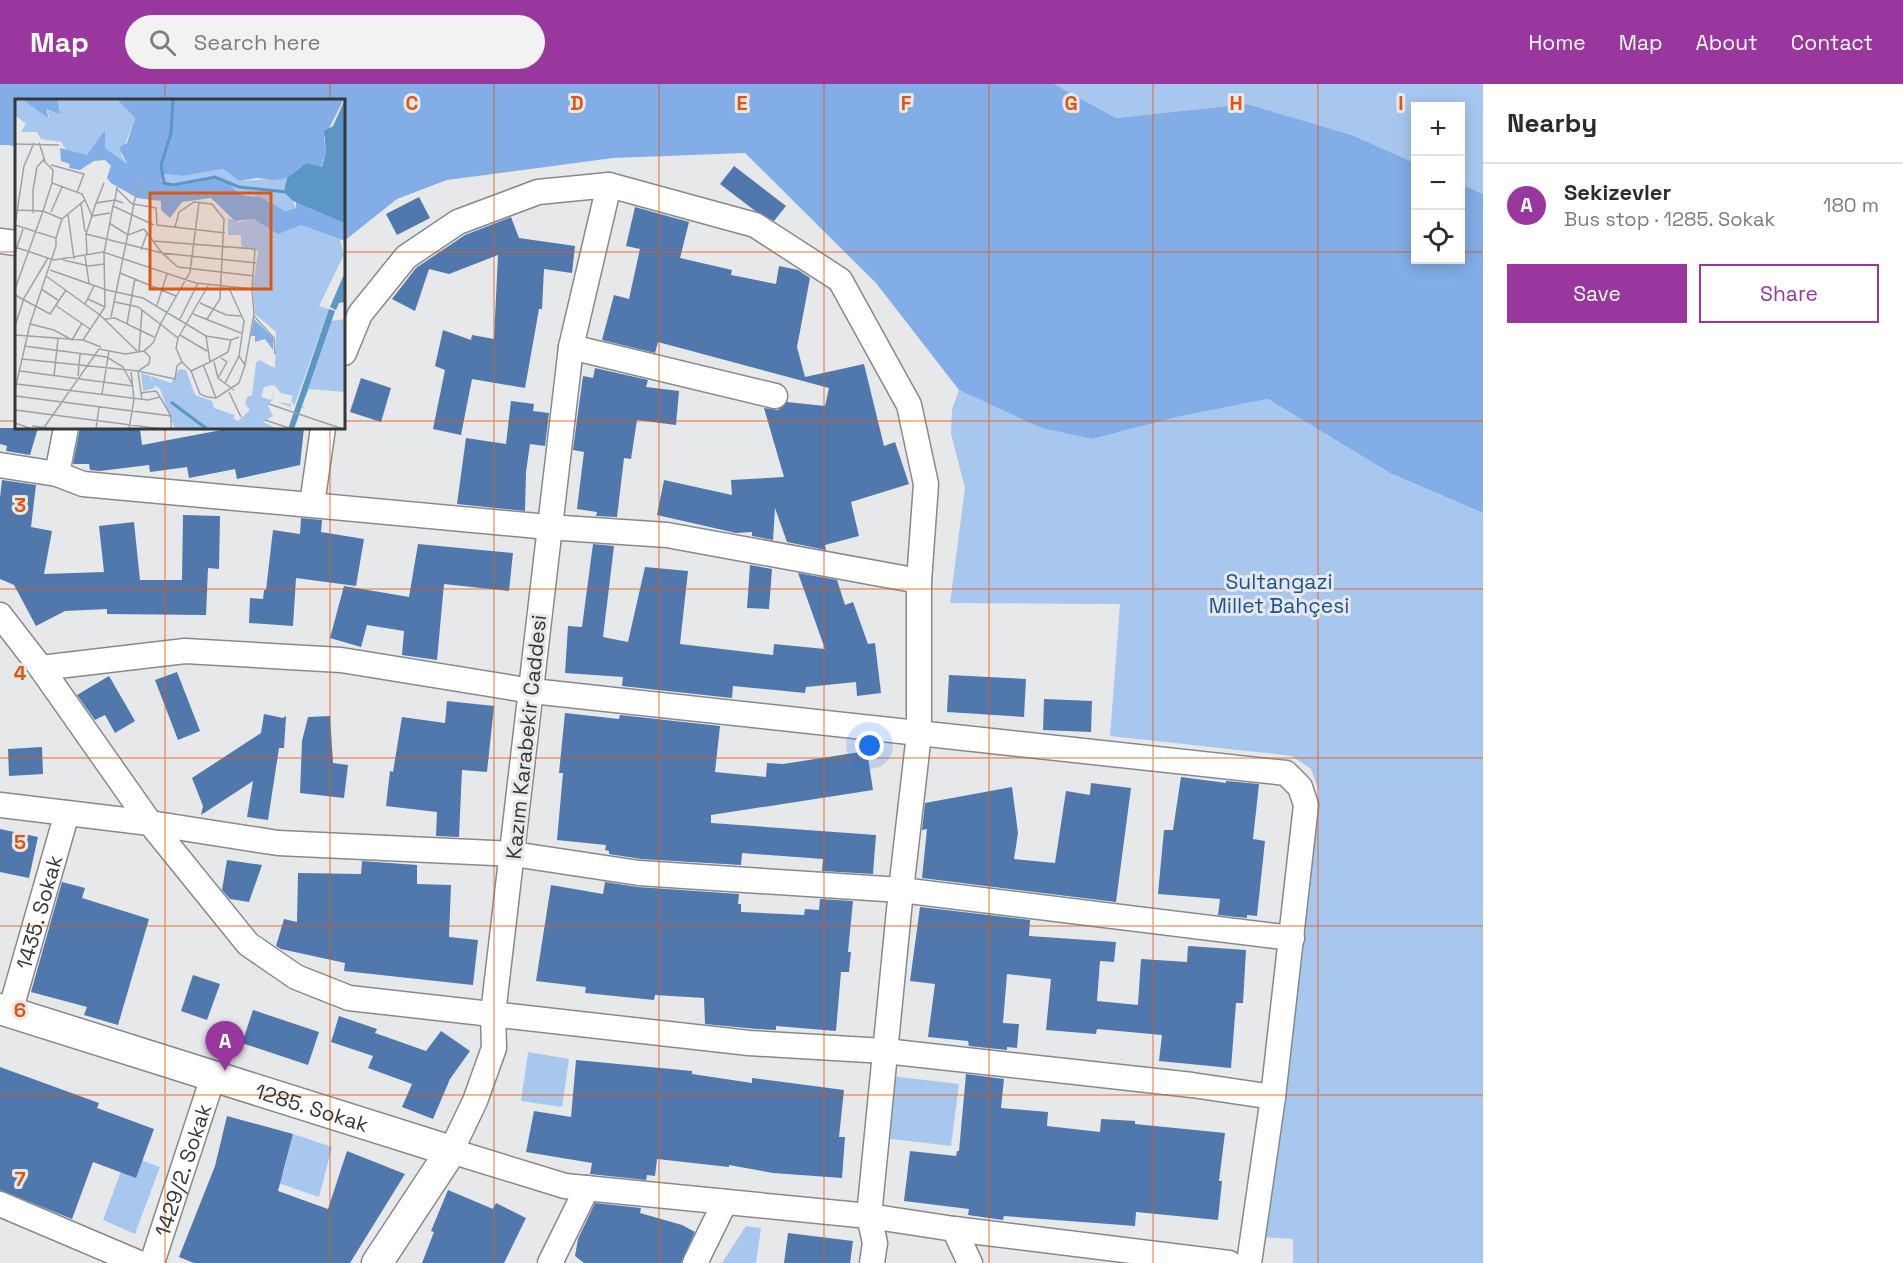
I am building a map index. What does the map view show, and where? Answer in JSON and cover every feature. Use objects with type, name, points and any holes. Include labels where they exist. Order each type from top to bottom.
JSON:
[{"type":"street","name":"Kazım Karabekir Caddesi","points":[[377,1263],[451,1150],[475,1101],[494,1048],[493,1014],[571,347],[609,185]]},
{"type":"street","points":[[345,351],[360,314],[406,257],[458,222],[538,192],[609,185],[755,225],[840,280],[909,405],[926,484],[919,581],[919,734],[900,891],[869,1216],[875,1243],[873,1263]]},
{"type":"street","points":[[0,241],[15,243]]},
{"type":"street","points":[[571,347],[775,396]]},
{"type":"street","points":[[57,474],[66,429]]},
{"type":"street","points":[[312,504],[323,429]]},
{"type":"street","points":[[0,465],[57,474],[83,484],[549,527],[667,535],[919,581]]},
{"type":"street","points":[[0,615],[42,668],[150,823],[248,944],[296,977],[349,998],[749,1043],[885,1052],[1192,1085],[1273,1097]]},
{"type":"street","points":[[42,668],[185,651],[341,660],[532,691],[1286,774],[1300,787],[1306,805],[1273,1097],[1249,1263]]},
{"type":"street","points":[[0,805],[150,823],[278,843],[513,854],[639,873],[900,891],[1292,938]]},
{"type":"street","name":"1435. Sokak","points":[[5,1011],[67,813]]},
{"type":"street","name":"1285. Sokak","points":[[5,1011],[451,1150]]},
{"type":"street","name":"1429/2. Sokak","points":[[152,1263],[213,1077]]},
{"type":"street","points":[[451,1150],[565,1186],[869,1216],[954,1229],[1229,1263]]},
{"type":"street","points":[[550,1263],[587,1188]]},
{"type":"street","points":[[695,1263],[725,1202]]},
{"type":"street","points":[[0,1204],[139,1263]]},
{"type":"street","points":[[954,1229],[970,1263]]},
{"type":"green space","points":[[1054,84],[1483,84],[1483,194],[1465,186],[1465,102],[1411,102],[1411,161],[1352,135],[1247,104],[1116,118]]},
{"type":"green space","name":"Sultangazi Millet Bahçesi","points":[[959,390],[1041,428],[1092,439],[1177,417],[1268,399],[1390,473],[1483,513],[1483,1263],[1293,1263],[1293,1239],[1260,1237],[1311,870],[1319,791],[1311,769],[1292,756],[1110,736],[1120,604],[950,603],[965,488],[951,434],[952,409]]},
{"type":"green space","points":[[528,1052],[569,1059],[562,1107],[521,1101]]},
{"type":"green space","points":[[891,1076],[959,1084],[951,1146],[884,1138]]},
{"type":"green space","points":[[293,1134],[332,1147],[319,1197],[264,1178],[283,1174]]},
{"type":"green space","points":[[127,1155],[160,1167],[135,1234],[103,1220]]},
{"type":"green space","points":[[746,1226],[761,1228],[756,1263],[722,1263]]},
{"type":"shaded area","points":[[0,84],[1054,84],[1116,118],[1247,104],[1352,135],[1411,161],[1411,264],[1465,264],[1465,186],[1483,194],[1483,513],[1390,473],[1268,399],[1177,417],[1092,439],[1041,428],[959,390],[876,283],[745,153],[613,158],[447,180],[397,199],[345,240],[345,99],[15,99],[15,147],[0,145]]},
{"type":"building","points":[[734,166],[786,206],[774,221],[754,210],[720,184]]},
{"type":"building","points":[[419,197],[430,218],[397,235],[386,214]]},
{"type":"building","points":[[635,207],[689,222],[680,258],[732,270],[731,275],[776,284],[779,266],[798,270],[810,278],[797,347],[805,377],[864,364],[884,446],[895,442],[909,484],[851,502],[859,536],[825,545],[826,550],[787,542],[775,508],[773,540],[752,536],[752,532],[736,533],[657,515],[664,480],[732,495],[731,480],[784,477],[764,408],[778,410],[787,402],[825,406],[829,388],[658,342],[655,353],[602,340],[614,295],[629,299],[640,249],[626,246]]},
{"type":"building","points":[[511,217],[519,238],[575,246],[572,273],[544,269],[542,309],[539,309],[525,388],[472,379],[461,435],[433,429],[445,370],[435,366],[443,330],[471,340],[472,335],[494,339],[498,255],[449,274],[429,269],[415,311],[392,299],[416,268],[465,235]]},
{"type":"building","points":[[595,368],[648,380],[646,387],[679,391],[676,425],[637,420],[631,459],[624,458],[617,517],[596,516],[597,512],[577,509],[584,452],[573,450],[583,376],[593,378]]},
{"type":"building","points":[[361,378],[391,388],[381,422],[350,412]]},
{"type":"building","points":[[511,401],[534,404],[533,411],[549,413],[545,446],[530,444],[526,472],[525,511],[457,504],[466,438],[506,444]]},
{"type":"building","points":[[0,428],[38,429],[30,455],[6,451],[7,446],[0,444]]},
{"type":"building","points":[[80,429],[140,429],[142,445],[227,429],[304,429],[300,465],[237,479],[235,469],[189,478],[187,467],[150,472],[149,465],[100,471],[90,470],[89,464],[73,464]]},
{"type":"building","points":[[2,480],[36,485],[31,527],[52,531],[44,574],[104,572],[99,526],[134,522],[140,580],[182,580],[183,515],[220,516],[219,569],[208,568],[206,615],[107,614],[107,609],[65,611],[36,626],[14,585],[0,579]]},
{"type":"building","points":[[301,518],[322,520],[321,532],[364,539],[356,586],[296,578],[293,626],[249,623],[250,598],[263,599],[264,590],[266,590],[273,530],[300,534]]},
{"type":"building","points":[[418,544],[513,553],[509,591],[444,584],[437,660],[402,655],[404,631],[367,625],[361,647],[330,638],[344,586],[409,597]]},
{"type":"building","points":[[593,544],[614,546],[603,637],[628,642],[645,567],[688,571],[680,644],[773,655],[774,644],[825,649],[798,573],[837,580],[845,605],[853,602],[868,644],[875,643],[881,693],[857,696],[856,682],[806,687],[805,693],[733,686],[732,698],[622,686],[623,677],[565,673],[568,626],[582,627]]},
{"type":"building","points":[[750,565],[772,569],[769,609],[747,608]]},
{"type":"building","points":[[177,672],[200,731],[178,740],[155,680]]},
{"type":"building","points":[[949,675],[1026,679],[1024,717],[947,712]]},
{"type":"building","points":[[109,676],[135,721],[115,733],[105,715],[95,720],[77,695]]},
{"type":"building","points":[[1044,699],[1092,701],[1091,732],[1043,730]]},
{"type":"building","points":[[447,701],[494,706],[487,772],[462,770],[459,837],[436,836],[437,812],[386,806],[390,771],[393,772],[402,717],[445,723]]},
{"type":"building","points":[[565,713],[619,719],[620,715],[720,726],[715,772],[766,777],[767,763],[783,764],[867,751],[873,790],[711,815],[711,823],[876,835],[873,874],[822,871],[823,859],[742,853],[741,865],[641,859],[609,854],[609,851],[605,850],[606,845],[557,840],[563,773],[559,773]]},
{"type":"building","points":[[264,714],[283,718],[286,716],[284,748],[279,748],[268,820],[247,817],[253,781],[201,815],[203,806],[192,778],[261,733]]},
{"type":"building","points":[[330,716],[333,763],[348,765],[344,798],[300,793],[302,741],[308,717]]},
{"type":"building","points":[[42,747],[43,774],[9,776],[8,749]]},
{"type":"building","points":[[1181,777],[1226,783],[1226,781],[1259,784],[1253,839],[1265,841],[1257,916],[1247,915],[1247,918],[1218,915],[1220,899],[1158,894],[1164,830],[1173,830]]},
{"type":"building","points":[[1091,783],[1131,788],[1116,902],[922,878],[927,829],[922,830],[925,803],[1012,787],[1018,833],[1014,859],[1055,863],[1066,791],[1090,795]]},
{"type":"building","points":[[0,829],[38,837],[29,878],[0,872]]},
{"type":"building","points":[[227,860],[262,865],[249,902],[230,899],[222,890]]},
{"type":"building","points":[[362,861],[417,865],[417,884],[451,885],[449,937],[478,940],[473,985],[344,971],[345,963],[276,946],[284,919],[297,922],[298,873],[361,874]]},
{"type":"building","points":[[62,882],[85,888],[82,898],[149,919],[118,1025],[84,1015],[87,1007],[31,992]]},
{"type":"building","points":[[605,882],[638,887],[739,894],[738,904],[741,904],[741,912],[804,915],[805,909],[819,910],[820,899],[853,901],[848,952],[851,952],[849,972],[841,972],[836,1031],[776,1026],[776,1030],[757,1029],[705,1024],[704,998],[655,995],[654,1000],[585,993],[586,987],[536,981],[551,885],[603,894]]},
{"type":"building","points":[[920,907],[1030,920],[1029,936],[1116,942],[1114,962],[1100,961],[1097,1001],[1138,1005],[1141,959],[1187,962],[1188,946],[1246,950],[1243,1003],[1236,1003],[1231,1068],[1159,1061],[1162,1035],[1097,1029],[1096,1034],[1046,1030],[1051,979],[1007,974],[1003,1023],[1019,1024],[1017,1048],[1007,1047],[1007,1050],[969,1046],[968,1041],[928,1037],[935,984],[910,981]]},
{"type":"building","points":[[193,975],[220,984],[207,1020],[181,1011]]},
{"type":"building","points":[[253,1010],[319,1032],[308,1065],[242,1043]]},
{"type":"building","points":[[339,1016],[377,1029],[375,1033],[426,1051],[441,1031],[470,1051],[450,1079],[433,1119],[402,1107],[412,1084],[368,1068],[373,1056],[331,1042]]},
{"type":"building","points":[[576,1060],[692,1071],[692,1074],[752,1083],[752,1078],[844,1090],[839,1137],[845,1137],[842,1178],[773,1173],[729,1165],[729,1167],[657,1159],[655,1176],[647,1175],[646,1180],[590,1174],[592,1163],[526,1152],[534,1111],[571,1117]]},
{"type":"building","points":[[0,1067],[99,1103],[97,1108],[154,1129],[136,1178],[93,1162],[72,1219],[0,1190]]},
{"type":"building","points":[[966,1074],[1004,1079],[1001,1108],[1048,1112],[1047,1126],[1100,1132],[1101,1119],[1135,1121],[1135,1124],[1225,1133],[1219,1181],[1222,1181],[1218,1220],[1136,1212],[1135,1226],[1004,1216],[1003,1220],[968,1215],[969,1209],[904,1201],[910,1151],[956,1156],[959,1151]]},
{"type":"building","points":[[227,1116],[293,1134],[278,1191],[328,1209],[347,1151],[405,1174],[350,1263],[194,1263],[179,1257],[215,1166]]},
{"type":"building","points":[[448,1190],[493,1209],[496,1203],[526,1218],[504,1263],[422,1263],[434,1232],[431,1231]]},
{"type":"building","points":[[595,1203],[641,1208],[640,1213],[682,1225],[695,1232],[681,1263],[584,1263],[575,1256],[578,1239]]},
{"type":"building","points":[[788,1233],[853,1241],[850,1263],[784,1263]]},
{"type":"place","name":"Sekizevler","points":[[225,1071]]}]
